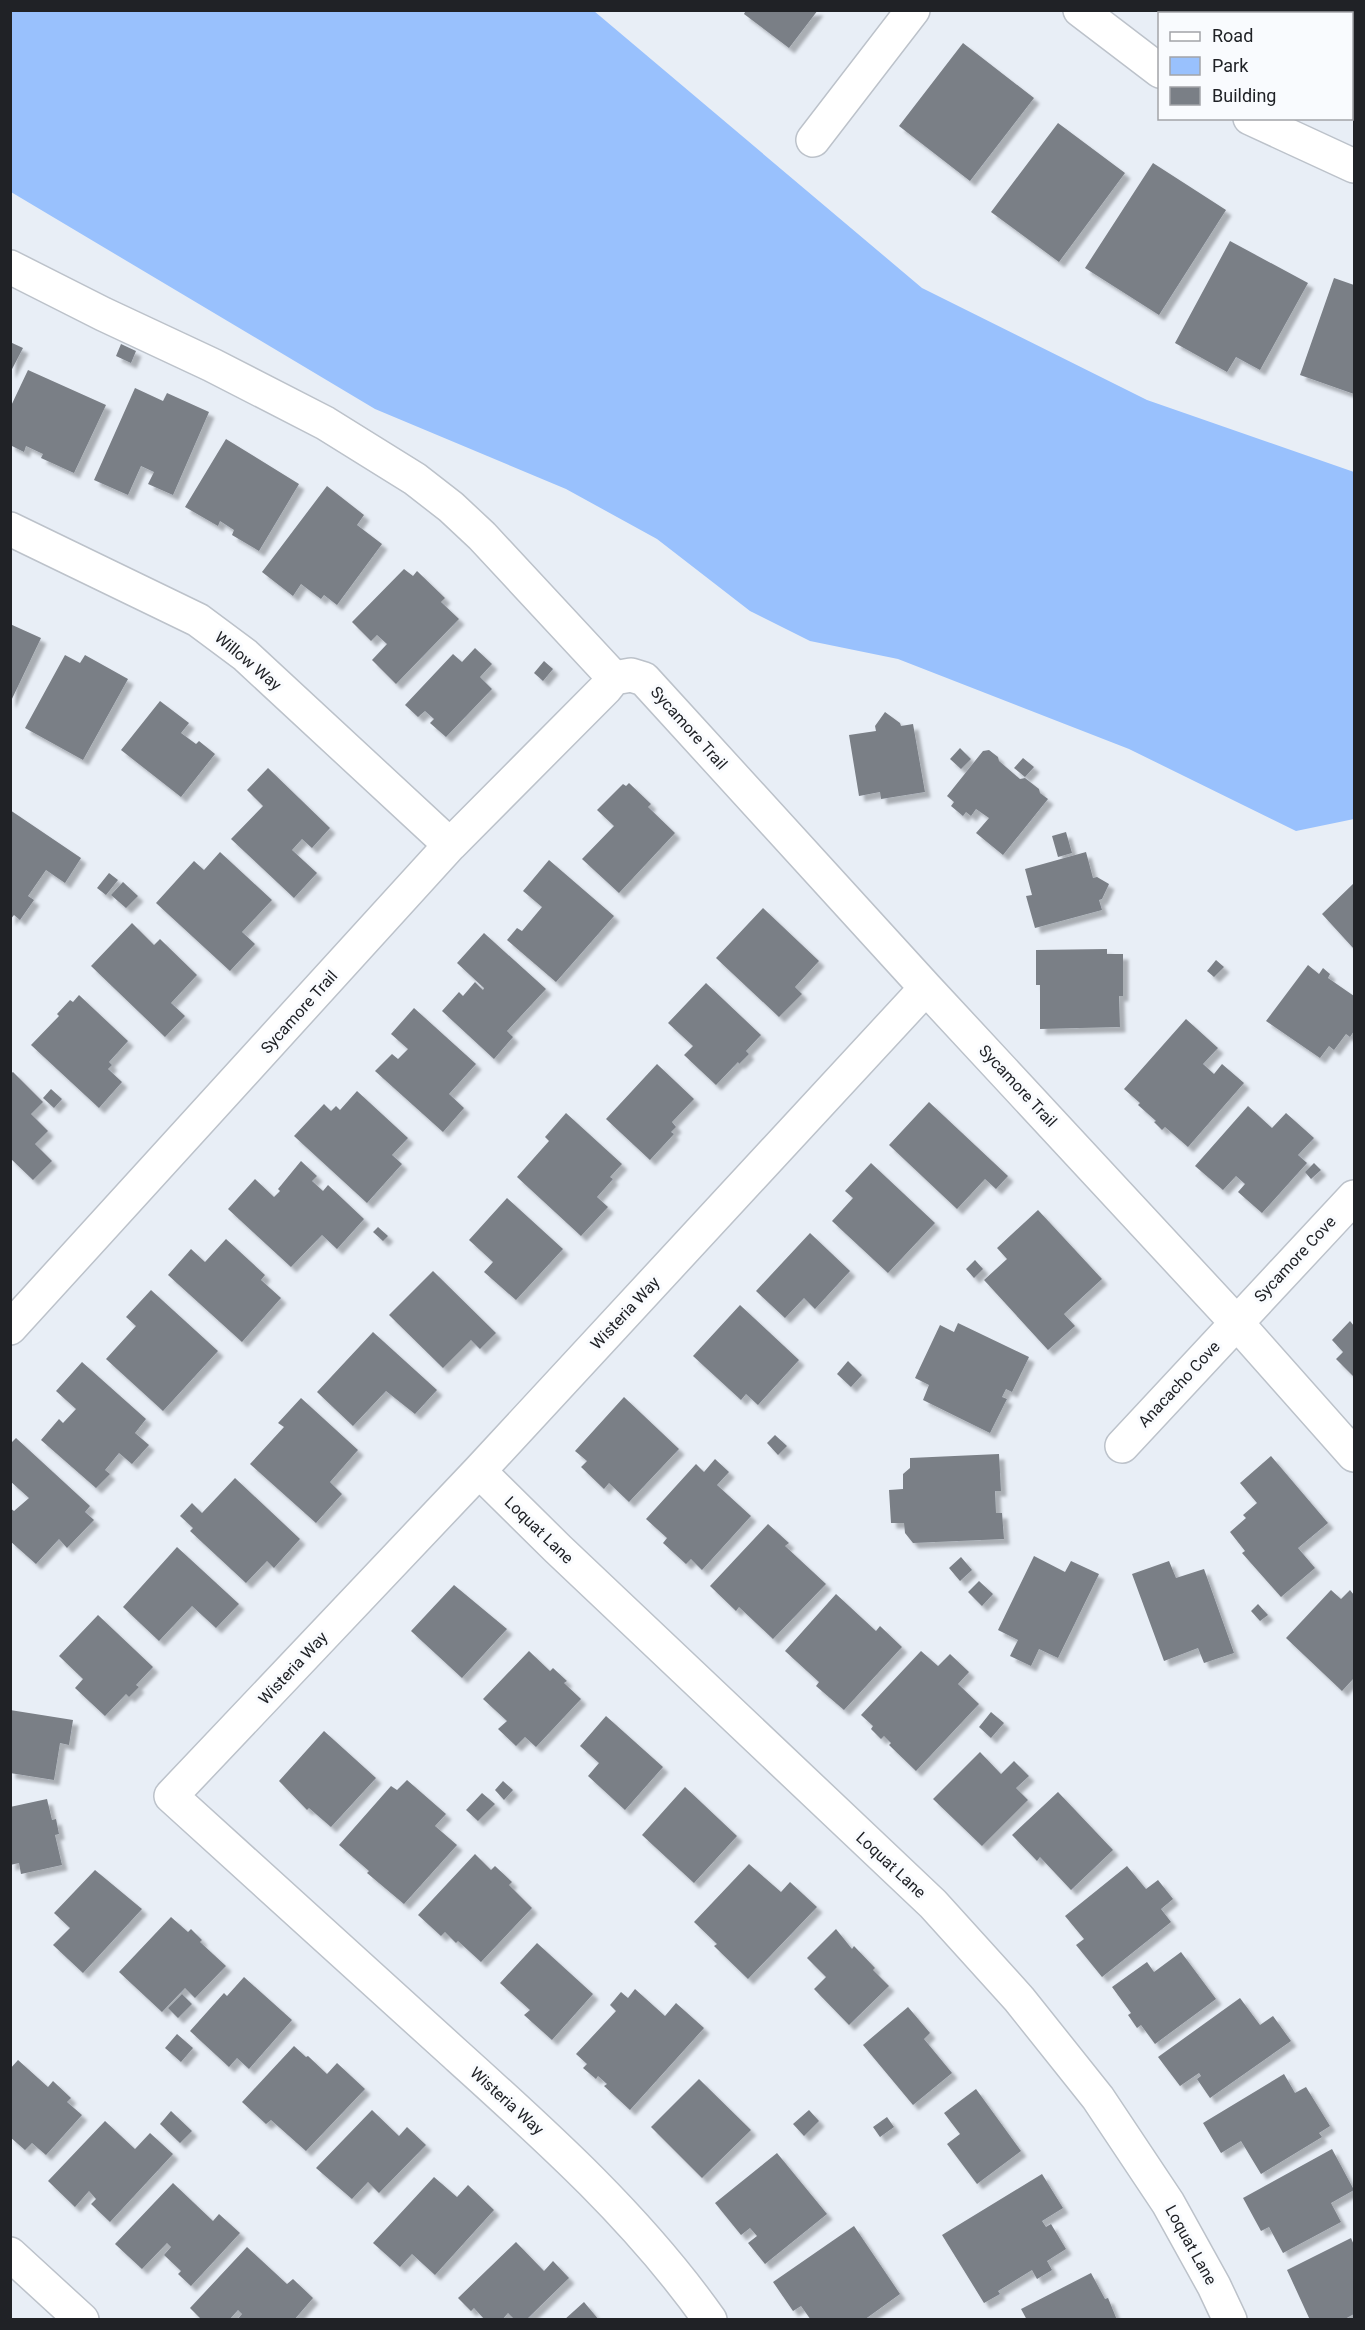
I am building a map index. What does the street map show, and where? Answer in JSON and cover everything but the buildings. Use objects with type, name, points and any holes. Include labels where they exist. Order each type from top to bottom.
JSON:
[{"type":"street","points":[[813,140],[913,10]]},
{"type":"street","points":[[1080,10],[1158,70]]},
{"type":"street","points":[[1254,120],[1354,166]]},
{"type":"street","points":[[10,267],[325,423],[415,479],[451,507],[482,536],[614,678]]},
{"type":"street","name":"Willow Way","points":[[10,529],[198,620],[244,655],[450,845]]},
{"type":"street","name":"Sycamore Trail","points":[[10,1328],[450,845],[614,678],[631,675],[644,679],[926,988],[1236,1322],[1354,1455]]},
{"type":"street","name":"Wisteria Way","points":[[710,2319],[649,2241],[566,2155],[171,1796],[479,1471],[926,988]]},
{"type":"street","name":"Sycamore Cove","points":[[1236,1322],[1354,1197]]},
{"type":"street","name":"Anacacho Cove","points":[[1122,1446],[1236,1322]]},
{"type":"street","name":"Loquat Lane","points":[[479,1471],[558,1549],[933,1904],[1019,1999],[1098,2098],[1155,2184],[1208,2275],[1230,2319]]},
{"type":"street","points":[[10,2254],[82,2319]]},
{"type":"green space","points":[[11,10],[594,11],[922,288],[1147,400],[1354,472],[1354,819],[1296,831],[1129,749],[898,659],[810,641],[750,611],[657,539],[566,489],[375,409],[11,192]]}]
